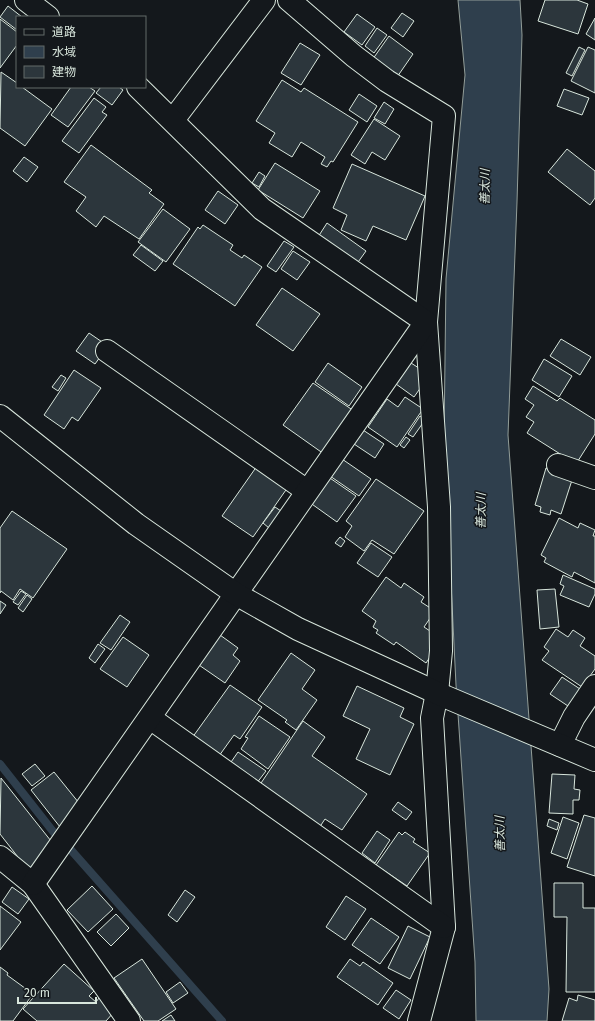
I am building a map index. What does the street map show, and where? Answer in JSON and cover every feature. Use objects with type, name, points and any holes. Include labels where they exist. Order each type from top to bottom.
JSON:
[{"type":"street","points":[[26,0],[47,16]]},
{"type":"street","points":[[173,120],[264,0]]},
{"type":"street","points":[[289,0],[354,56],[381,77],[444,116],[426,322],[439,507],[442,695],[432,718],[444,927],[418,1021]]},
{"type":"street","points":[[139,88],[262,209],[426,322]]},
{"type":"street","points":[[33,884],[426,322]]},
{"type":"street","points":[[107,351],[307,492]]},
{"type":"street","points":[[0,416],[136,524],[236,594],[298,629],[442,695],[595,760]]},
{"type":"street","points":[[558,465],[595,478]]},
{"type":"street","points":[[560,745],[574,717],[595,686]]},
{"type":"street","points":[[150,718],[444,927]]},
{"type":"street","points":[[0,858],[33,884],[129,1021]]},
{"type":"water","name":"善太川","points":[[458,0],[520,0],[522,35],[508,435],[549,989],[547,1021],[476,1021],[475,962],[456,685],[444,440],[446,279],[465,75]]},
{"type":"building","points":[[545,0],[577,0],[588,4],[578,34],[538,21]]},
{"type":"building","points":[[8,6],[21,16],[16,16],[16,29],[0,17]]},
{"type":"building","points":[[402,13],[414,21],[403,37],[391,28]]},
{"type":"building","points":[[357,14],[375,27],[362,45],[344,32]]},
{"type":"building","points":[[595,18],[595,40],[586,34]]},
{"type":"building","points":[[0,19],[16,31],[16,46],[0,68]]},
{"type":"building","points":[[377,28],[387,35],[374,53],[365,46]]},
{"type":"building","points":[[389,36],[413,54],[395,80],[370,63]]},
{"type":"building","points":[[300,43],[320,55],[301,85],[281,73]]},
{"type":"building","points":[[579,47],[585,50],[572,76],[566,73]]},
{"type":"building","points":[[588,47],[595,50],[595,93],[571,81]]},
{"type":"building","points":[[1,72],[16,82],[16,88],[23,88],[52,109],[25,146],[0,128]]},
{"type":"building","points":[[282,80],[301,92],[304,88],[358,122],[333,162],[331,161],[327,167],[321,164],[325,157],[301,142],[292,157],[269,143],[275,133],[256,121]]},
{"type":"building","points":[[70,88],[90,88],[95,91],[68,127],[51,115]]},
{"type":"building","points":[[100,88],[120,88],[123,90],[112,105],[96,93]]},
{"type":"building","points":[[564,89],[589,98],[582,115],[557,106]]},
{"type":"building","points":[[359,94],[377,106],[367,122],[349,110]]},
{"type":"building","points":[[94,98],[106,107],[102,112],[107,115],[79,153],[62,141]]},
{"type":"building","points":[[384,102],[394,109],[385,124],[374,118]]},
{"type":"building","points":[[374,119],[400,136],[385,160],[372,152],[365,164],[351,155]]},
{"type":"building","points":[[91,145],[152,190],[149,193],[164,204],[139,239],[104,216],[96,227],[76,211],[86,197],[64,182]]},
{"type":"building","points":[[567,149],[595,171],[595,198],[590,205],[548,172]]},
{"type":"building","points":[[24,157],[38,167],[27,182],[13,171]]},
{"type":"building","points":[[275,163],[320,191],[303,218],[258,190]]},
{"type":"building","points":[[352,164],[425,196],[406,240],[373,226],[366,241],[341,230],[347,215],[333,208]]},
{"type":"building","points":[[259,172],[265,176],[259,187],[252,183]]},
{"type":"building","points":[[218,191],[238,205],[225,224],[205,210]]},
{"type":"building","points":[[163,209],[190,229],[166,262],[138,242]]},
{"type":"building","points":[[327,223],[366,251],[356,265],[318,237]]},
{"type":"building","points":[[203,225],[233,245],[230,250],[242,258],[244,255],[262,267],[235,306],[173,264],[198,227],[200,229]]},
{"type":"building","points":[[284,241],[294,247],[276,272],[267,266]]},
{"type":"building","points":[[141,245],[163,261],[155,271],[133,255]]},
{"type":"building","points":[[293,251],[310,262],[297,280],[281,269]]},
{"type":"building","points":[[282,288],[320,314],[293,351],[256,325]]},
{"type":"building","points":[[89,333],[108,346],[95,364],[76,351]]},
{"type":"building","points":[[561,339],[591,357],[580,375],[550,356]]},
{"type":"building","points":[[544,359],[572,376],[559,397],[532,380]]},
{"type":"building","points":[[328,363],[362,387],[349,406],[315,382]]},
{"type":"building","points":[[411,363],[425,372],[426,380],[414,397],[396,384]]},
{"type":"building","points":[[74,370],[101,388],[78,421],[72,417],[64,429],[44,415]]},
{"type":"building","points":[[61,375],[66,378],[58,391],[52,387]]},
{"type":"building","points":[[313,383],[354,411],[324,454],[283,425]]},
{"type":"building","points":[[533,386],[557,401],[560,398],[595,420],[595,434],[576,464],[527,433],[534,422],[526,417],[534,405],[525,399]]},
{"type":"building","points":[[405,397],[423,409],[397,447],[368,427],[387,399],[398,407]]},
{"type":"building","points":[[420,416],[425,420],[413,437],[408,434]]},
{"type":"building","points":[[360,428],[384,444],[375,458],[351,442]]},
{"type":"building","points":[[406,437],[410,440],[404,448],[400,445]]},
{"type":"building","points":[[342,459],[371,479],[359,496],[330,476]]},
{"type":"building","points":[[257,466],[288,487],[253,537],[222,516]]},
{"type":"building","points":[[546,468],[573,477],[561,514],[551,510],[550,515],[540,512],[541,507],[535,505]]},
{"type":"building","points":[[327,476],[356,496],[337,522],[309,502]]},
{"type":"building","points":[[376,479],[424,511],[394,554],[372,540],[364,551],[345,537],[352,526],[346,521]]},
{"type":"building","points":[[275,507],[281,511],[269,528],[263,523]]},
{"type":"building","points":[[12,511],[67,549],[33,598],[20,589],[13,600],[1,591],[0,593],[0,528]]},
{"type":"building","points":[[559,518],[578,528],[580,523],[595,530],[593,536],[595,536],[595,583],[574,572],[572,577],[544,562],[546,558],[541,555]]},
{"type":"building","points":[[340,537],[345,541],[341,547],[335,543]]},
{"type":"building","points":[[371,543],[392,557],[378,577],[357,563]]},
{"type":"building","points":[[563,575],[595,589],[595,594],[589,607],[560,595],[564,586],[560,584]]},
{"type":"building","points":[[386,577],[401,588],[404,583],[424,597],[421,602],[435,611],[424,627],[436,635],[436,648],[426,663],[396,642],[394,645],[376,633],[378,630],[373,627],[376,621],[362,611]]},
{"type":"building","points":[[555,589],[559,627],[540,629],[537,590]]},
{"type":"building","points":[[21,591],[26,594],[18,605],[13,602]]},
{"type":"building","points":[[27,595],[32,599],[23,612],[18,608]]},
{"type":"building","points":[[0,601],[6,605],[0,614]]},
{"type":"building","points":[[120,615],[130,622],[111,650],[100,643]]},
{"type":"building","points":[[556,629],[568,637],[573,630],[585,638],[580,646],[595,656],[595,669],[582,687],[542,660],[549,651],[544,647]]},
{"type":"building","points":[[220,635],[238,648],[233,655],[240,661],[225,683],[196,663]]},
{"type":"building","points":[[123,637],[149,655],[127,687],[100,669]]},
{"type":"building","points":[[98,644],[105,649],[95,663],[89,658]]},
{"type":"building","points":[[291,653],[315,670],[302,689],[317,700],[296,730],[285,722],[287,720],[258,700]]},
{"type":"building","points":[[562,677],[580,689],[568,706],[550,694]]},
{"type":"building","points":[[230,685],[262,707],[240,739],[234,735],[219,756],[192,738]]},
{"type":"building","points":[[357,686],[404,708],[400,717],[414,724],[390,775],[356,759],[370,729],[343,716]]},
{"type":"building","points":[[259,716],[290,737],[268,769],[241,749],[248,738],[245,737]]},
{"type":"building","points":[[303,721],[325,737],[312,756],[367,794],[342,830],[325,819],[319,828],[259,786]]},
{"type":"building","points":[[238,752],[266,771],[256,784],[229,765]]},
{"type":"building","points":[[35,764],[45,776],[32,786],[22,774]]},
{"type":"building","points":[[54,772],[79,803],[60,827],[31,790]]},
{"type":"building","points":[[552,774],[575,775],[574,789],[580,790],[579,800],[573,800],[573,814],[549,813]]},
{"type":"building","points":[[1,778],[51,841],[44,858],[28,870],[0,834]]},
{"type":"building","points":[[398,802],[412,812],[406,820],[392,810]]},
{"type":"building","points":[[584,815],[595,818],[595,876],[567,867]]},
{"type":"building","points":[[563,817],[579,823],[567,859],[551,853]]},
{"type":"building","points":[[549,819],[559,823],[557,830],[547,826]]},
{"type":"building","points":[[377,831],[390,840],[375,863],[362,853]]},
{"type":"building","points":[[399,832],[402,835],[405,832],[415,839],[413,842],[430,853],[407,886],[376,865]]},
{"type":"building","points":[[554,883],[583,883],[583,908],[595,908],[595,992],[566,992],[567,917],[554,917]]},
{"type":"building","points":[[92,886],[113,909],[88,932],[67,910]]},
{"type":"building","points":[[12,887],[29,899],[18,914],[2,902]]},
{"type":"building","points":[[185,890],[195,897],[177,922],[168,915]]},
{"type":"building","points":[[346,896],[366,909],[345,940],[326,927]]},
{"type":"building","points":[[0,906],[21,922],[0,950]]},
{"type":"building","points":[[116,914],[129,928],[111,946],[97,932]]},
{"type":"building","points":[[371,918],[399,937],[380,964],[352,945]]},
{"type":"building","points":[[408,926],[430,937],[410,979],[388,968]]},
{"type":"building","points":[[142,959],[176,1009],[158,1021],[144,1021],[114,978]]},
{"type":"building","points":[[350,959],[360,966],[363,962],[393,983],[378,1005],[337,977]]},
{"type":"building","points":[[64,964],[94,991],[89,996],[96,1002],[99,998],[114,1012],[106,1021],[37,1021],[23,1009]]},
{"type":"building","points":[[0,967],[8,973],[7,975],[33,994],[13,1021],[0,1021]]},
{"type":"building","points":[[180,982],[188,993],[173,1003],[166,992]]},
{"type":"building","points":[[396,990],[411,1000],[399,1019],[383,1008]]},
{"type":"building","points":[[578,995],[595,1000],[595,1021],[562,1021],[569,998],[577,1001]]},
{"type":"building","points":[[171,1015],[175,1021],[162,1021]]},
{"type":"waterway","points":[[0,764],[55,834]]},
{"type":"waterway","points":[[71,850],[222,1021]]}]
